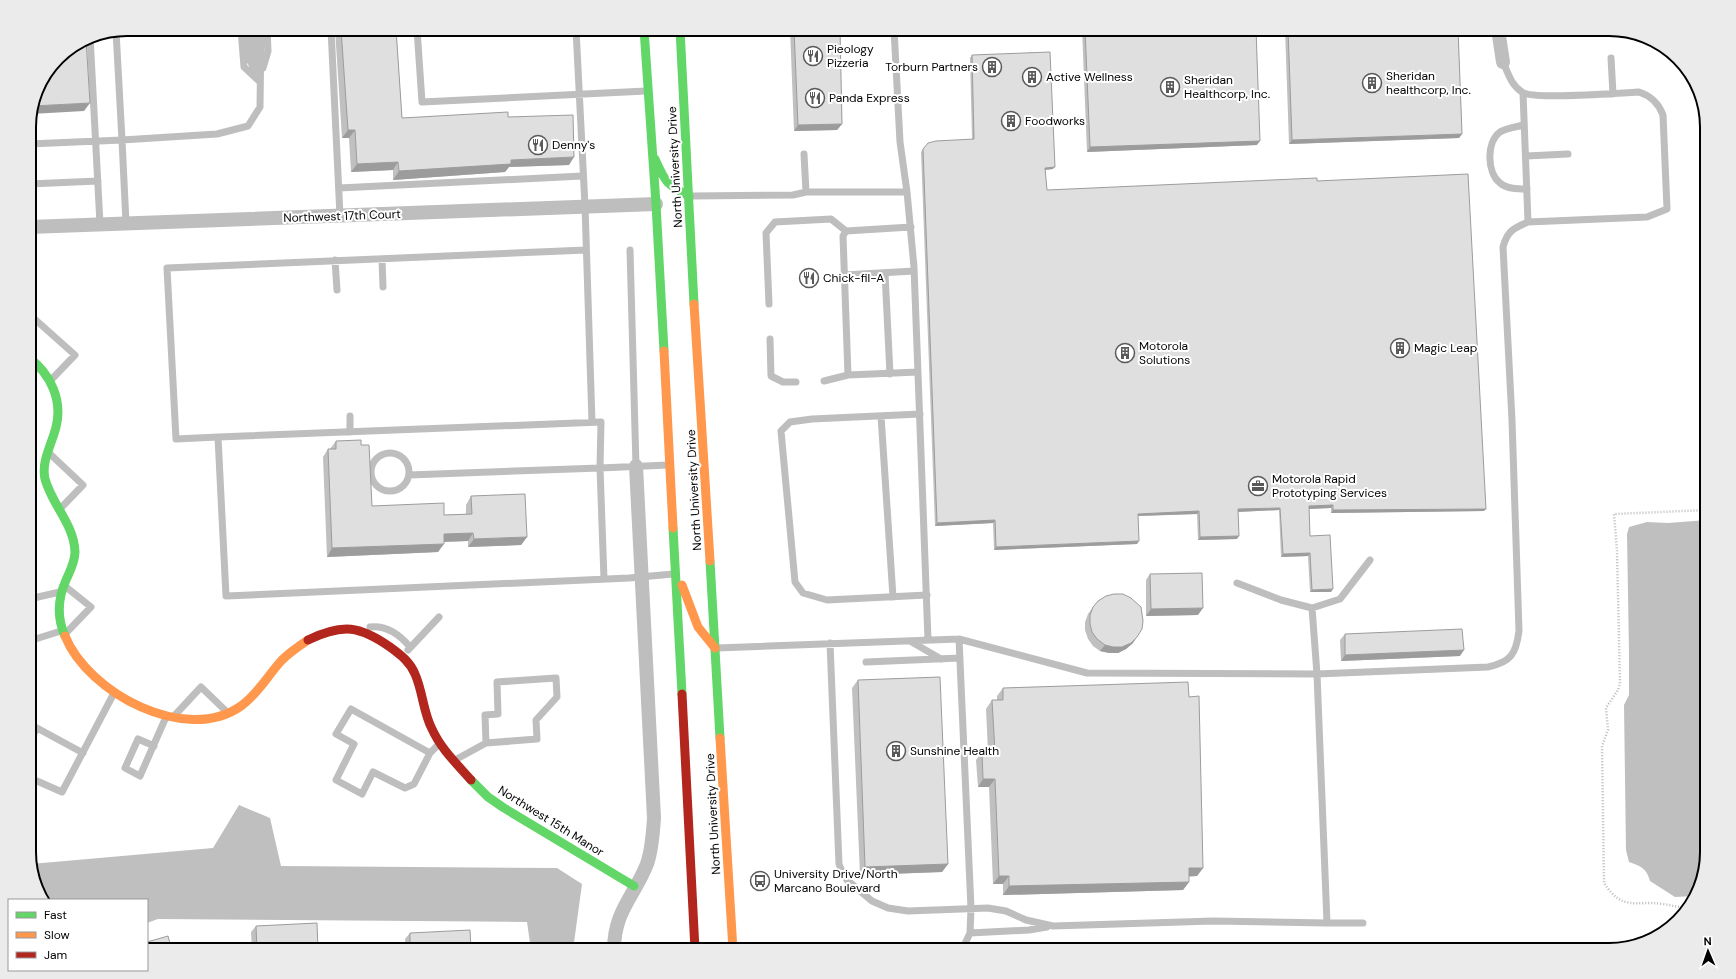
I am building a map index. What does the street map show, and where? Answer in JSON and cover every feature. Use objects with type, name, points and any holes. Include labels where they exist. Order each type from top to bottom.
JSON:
[{"type":"main road","name":"North University Drive","points":[[644,36],[652,150],[661,207],[670,465],[695,943]]},
{"type":"main road","name":"North University Drive","points":[[680,36],[690,235],[733,943]]},
{"type":"main road","points":[[652,150],[662,175],[671,187],[689,196]]},
{"type":"main road","points":[[679,220],[690,235]]},
{"type":"main road","points":[[36,363],[41,367],[50,382],[58,412],[57,425],[44,462],[45,476],[48,490],[73,535],[76,552],[74,566],[63,588],[59,612],[63,633]]},
{"type":"main road","points":[[676,574],[685,591],[698,627],[715,648]]},
{"type":"main road","name":"Northwest 15th Manor","points":[[63,633],[66,642],[89,671],[115,691],[142,707],[169,717],[197,720],[228,714],[241,706],[251,698],[283,659],[300,645],[321,634],[344,629],[362,631],[378,639],[402,656],[413,668],[420,687],[423,708],[432,732],[440,744],[484,792],[524,820],[634,886]]},
{"type":"street","points":[[1499,36],[1502,62]]},
{"type":"street","name":"Northwest 17th Court","points":[[36,227],[585,206],[661,207]]},
{"type":"street","points":[[615,943],[618,919],[646,864],[652,842],[654,818],[636,466]]},
{"type":"lane","points":[[242,36],[244,67],[259,81]]},
{"type":"lane","points":[[248,36],[250,60],[259,81]]},
{"type":"lane","points":[[36,144],[217,134],[248,126],[260,107],[254,36]]},
{"type":"lane","points":[[259,81],[261,36]]},
{"type":"lane","points":[[259,81],[268,51],[267,36]]},
{"type":"lane","points":[[330,36],[340,216]]},
{"type":"lane","points":[[417,36],[422,102],[648,90]]},
{"type":"lane","points":[[576,36],[580,94],[582,176],[585,206],[592,422]]},
{"type":"lane","points":[[894,36],[900,142],[907,192],[914,270],[928,640]]},
{"type":"lane","points":[[116,37],[126,223]]},
{"type":"lane","points":[[90,44],[100,224]]},
{"type":"lane","points":[[1611,58],[1613,94]]},
{"type":"lane","points":[[715,648],[959,639],[1087,673],[1317,674],[1488,667],[1503,664],[1512,656],[1518,644],[1519,631],[1512,420],[1503,247],[1506,236],[1514,228],[1528,222],[1647,217],[1667,209],[1663,116],[1659,106],[1646,94],[1639,92],[1549,96],[1523,93],[1512,84],[1502,62]]},
{"type":"lane","points":[[1523,93],[1528,222]]},
{"type":"lane","points":[[1524,125],[1498,133],[1492,141],[1490,157],[1492,174],[1500,183],[1515,189],[1527,189]]},
{"type":"lane","points":[[804,154],[806,192]]},
{"type":"lane","points":[[1526,156],[1568,154]]},
{"type":"lane","points":[[339,188],[582,176]]},
{"type":"lane","points":[[36,184],[98,181]]},
{"type":"lane","points":[[689,196],[793,195],[806,192],[907,192]]},
{"type":"lane","points":[[769,304],[766,233],[775,222],[831,219],[846,231],[910,227]]},
{"type":"lane","points":[[846,231],[843,236],[848,375]]},
{"type":"lane","points":[[586,250],[167,268],[176,439],[601,422],[600,468],[604,579]]},
{"type":"lane","points":[[630,250],[636,466]]},
{"type":"lane","points":[[382,258],[383,288]]},
{"type":"lane","points":[[335,260],[337,290]]},
{"type":"lane","points":[[844,275],[914,270]]},
{"type":"lane","points":[[885,273],[890,374]]},
{"type":"lane","points":[[36,320],[75,355],[50,382]]},
{"type":"lane","points":[[770,339],[771,376],[783,382],[796,382]]},
{"type":"lane","points":[[824,380],[848,375],[918,372]]},
{"type":"lane","points":[[920,414],[812,419],[790,422],[781,431],[795,582],[803,593],[827,600],[927,596]]},
{"type":"lane","points":[[350,416],[350,432]]},
{"type":"lane","points":[[881,416],[893,597]]},
{"type":"lane","points":[[218,437],[226,596],[604,579],[676,574]]},
{"type":"lane","points":[[47,452],[83,485],[60,510]]},
{"type":"lane","points":[[394,453],[400,455],[408,464],[409,475],[403,487],[397,490],[384,491],[374,483],[371,470],[376,458],[382,454],[394,453]]},
{"type":"lane","points":[[409,475],[670,465]]},
{"type":"lane","points":[[1237,583],[1280,600],[1312,608],[1340,599],[1370,560]]},
{"type":"lane","points":[[36,597],[63,588],[91,607],[63,633],[36,639]]},
{"type":"lane","points":[[1312,608],[1317,674],[1327,924]]},
{"type":"lane","points":[[402,656],[439,617]]},
{"type":"lane","points":[[362,631],[371,627],[386,628],[400,636],[410,647]]},
{"type":"lane","points":[[959,639],[971,908],[970,933],[965,943]]},
{"type":"lane","points":[[910,641],[942,659]]},
{"type":"lane","points":[[830,643],[838,852],[839,864],[843,874],[859,891],[888,908],[908,911],[971,908],[1006,911],[1026,920],[1053,926]]},
{"type":"lane","points":[[866,662],[960,658]]},
{"type":"lane","points":[[454,760],[486,743],[537,739],[536,720],[557,697],[556,678],[497,682],[498,714],[485,715],[486,743]]},
{"type":"lane","points":[[154,746],[138,739],[125,768],[140,776],[169,717],[202,688],[228,714]]},
{"type":"lane","points":[[36,780],[62,792],[115,691]]},
{"type":"lane","points":[[430,753],[351,709],[336,734],[354,744],[336,780],[362,794],[373,772],[405,788],[414,784],[430,753],[440,744]]},
{"type":"lane","points":[[36,730],[37,728],[83,753]]},
{"type":"lane","points":[[970,933],[1029,930],[1053,926],[1213,922],[1327,924],[1363,923]]},
{"type":"path","points":[[1681,908],[1650,903],[1632,904],[1618,900],[1610,893],[1604,884],[1602,746],[1608,730],[1606,708],[1618,690],[1620,684],[1617,551],[1614,514],[1700,510]]},
{"type":"shaded area","points":[[1700,521],[1700,852],[1697,876],[1689,896],[1675,897],[1650,881],[1643,868],[1629,862],[1626,850],[1624,705],[1629,695],[1627,534],[1629,527],[1647,522],[1668,523]]},
{"type":"shaded area","points":[[239,805],[270,818],[281,866],[557,868],[582,884],[574,943],[530,943],[527,922],[158,919],[148,923],[148,899],[49,899],[41,881],[37,863],[213,848]]},
{"type":"building","points":[[341,36],[396,36],[402,118],[508,112],[508,117],[573,115],[574,157],[511,160],[511,164],[399,171],[398,162],[357,164],[355,130],[348,130]]},
{"type":"building","points":[[794,36],[840,36],[842,124],[798,125]]},
{"type":"building","name":"Sheridan Healthcorp, Inc.","points":[[1085,36],[1256,36],[1260,141],[1090,147]]},
{"type":"building","name":"Sheridan healthcorp, Inc.","points":[[1288,36],[1458,36],[1462,134],[1292,140]]},
{"type":"building","points":[[86,46],[90,103],[39,106],[51,76],[71,55]]},
{"type":"building","name":"Motorola Solutions","points":[[1050,52],[1055,167],[1045,168],[1047,190],[1317,178],[1317,181],[1468,174],[1486,509],[1333,510],[1333,505],[1309,506],[1310,536],[1330,535],[1333,589],[1312,590],[1310,553],[1283,554],[1280,508],[1238,509],[1239,536],[1200,537],[1199,511],[1138,514],[1139,541],[996,547],[995,520],[937,523],[923,149],[928,143],[936,141],[974,139],[972,55]]},
{"type":"building","points":[[361,440],[361,445],[369,445],[372,506],[444,503],[444,515],[472,514],[471,496],[525,494],[527,537],[474,539],[473,533],[444,534],[444,544],[332,548],[328,449],[336,449],[336,441]]},
{"type":"building","points":[[1202,573],[1203,608],[1151,609],[1150,574]]},
{"type":"building","points":[[1123,594],[1131,598],[1141,607],[1143,621],[1142,629],[1131,643],[1122,647],[1105,645],[1097,639],[1092,632],[1090,624],[1090,615],[1093,607],[1098,601],[1106,596]]},
{"type":"building","points":[[1462,629],[1464,650],[1345,655],[1345,634]]},
{"type":"building","name":"Sunshine Health","points":[[940,677],[948,864],[865,867],[858,680]]},
{"type":"building","points":[[1188,682],[1189,697],[1199,696],[1203,868],[1189,868],[1189,882],[1009,886],[1009,876],[999,876],[995,779],[983,779],[982,752],[995,752],[992,700],[1003,700],[1003,688]]},
{"type":"building","points":[[317,923],[318,943],[257,943],[256,926]]},
{"type":"building","points":[[470,930],[471,943],[410,943],[410,933]]},
{"type":"building","points":[[168,936],[170,943],[148,943],[148,942]]},
{"type":"traffic: fast","points":[[644,36],[664,351]]},
{"type":"traffic: fast","points":[[680,36],[694,304]]},
{"type":"traffic: fast","points":[[655,159],[661,173],[671,186],[689,196]]},
{"type":"traffic: fast","points":[[36,364],[49,379],[58,407],[56,427],[44,466],[45,479],[52,497],[67,523],[74,542],[75,556],[63,587],[60,601],[60,615],[62,629],[65,636]]},
{"type":"traffic: fast","points":[[673,528],[682,694]]},
{"type":"traffic: fast","points":[[710,561],[720,738]]},
{"type":"traffic: fast","points":[[471,780],[488,797],[504,808],[634,886]]},
{"type":"traffic: slow","points":[[694,304],[710,561]]},
{"type":"traffic: slow","points":[[664,351],[673,528]]},
{"type":"traffic: slow","points":[[682,585],[698,627],[715,648]]},
{"type":"traffic: slow","points":[[65,636],[77,657],[94,676],[116,693],[141,707],[167,716],[194,720],[219,717],[241,706],[258,690],[282,660],[308,640]]},
{"type":"traffic: slow","points":[[720,738],[733,943]]},
{"type":"traffic: jam","points":[[308,640],[331,631],[351,629],[360,631],[379,640],[408,662],[415,674],[429,722],[436,736],[450,756],[471,780]]},
{"type":"traffic: jam","points":[[682,694],[695,943]]},
{"type":"place","name":"Pieology Pizzeria","points":[[813,56]]},
{"type":"place","name":"Torburn Partners","points":[[992,67]]},
{"type":"place","name":"Active Wellness","points":[[1032,77]]},
{"type":"place","name":"Sheridan healthcorp, Inc.","points":[[1372,83]]},
{"type":"place","name":"Sheridan Healthcorp, Inc.","points":[[1170,87]]},
{"type":"place","name":"Panda Express","points":[[815,98]]},
{"type":"place","name":"Foodworks","points":[[1011,121]]},
{"type":"place","name":"Denny's","points":[[538,145]]},
{"type":"place","name":"Chick-fil-A","points":[[809,278]]},
{"type":"place","name":"Magic Leap","points":[[1400,348]]},
{"type":"place","name":"Motorola Solutions","points":[[1125,353]]},
{"type":"place","name":"Motorola Rapid Prototyping Services","points":[[1258,486]]},
{"type":"place","name":"Sunshine Health","points":[[896,751]]},
{"type":"place","name":"University Drive/North Marcano Boulevard","points":[[760,881]]}]
